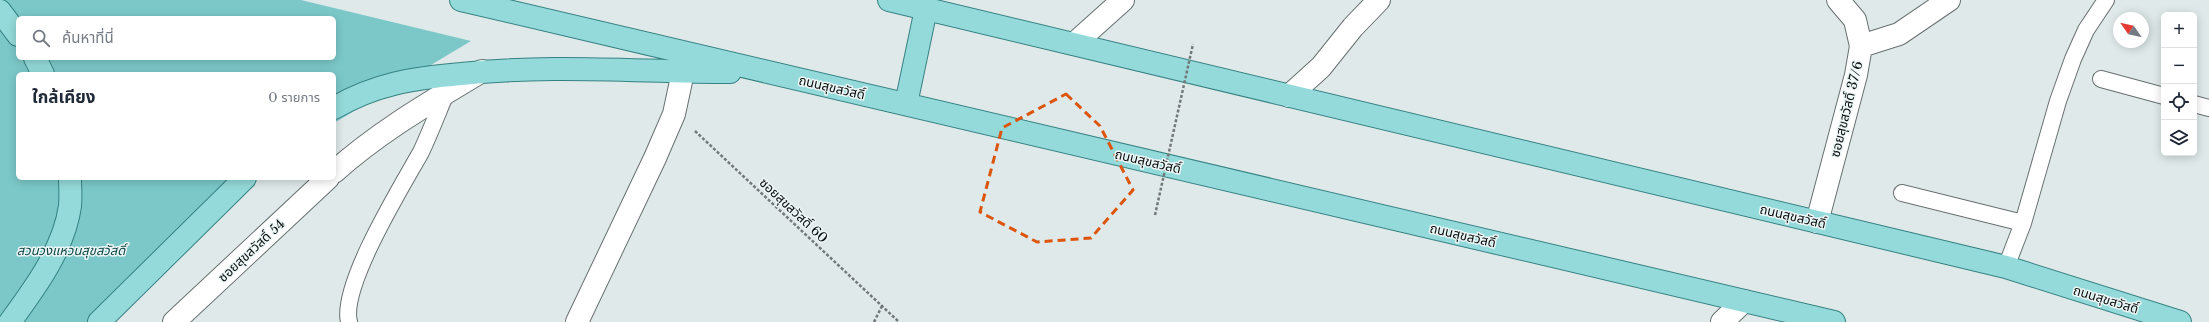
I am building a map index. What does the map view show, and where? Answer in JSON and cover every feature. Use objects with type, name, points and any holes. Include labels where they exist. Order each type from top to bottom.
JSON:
[{"type":"main road","name":"ถนนสุขสวัสดิ์","points":[[461,0],[1834,322]]},
{"type":"main road","name":"ถนนสุขสวัสดิ์","points":[[889,0],[927,4],[1074,44],[2006,267],[2180,322]]},
{"type":"main road","points":[[906,104],[927,4]]},
{"type":"main road","points":[[0,11],[16,32]]},
{"type":"main road","points":[[36,60],[42,72]]},
{"type":"main road","points":[[336,107],[352,97],[408,79],[506,69],[612,68],[683,72],[768,72]]},
{"type":"main road","points":[[10,322],[33,291],[56,253],[70,206],[70,180]]},
{"type":"main road","points":[[99,322],[243,180]]},
{"type":"street","points":[[1074,44],[1123,0]]},
{"type":"street","points":[[1289,96],[1321,67],[1353,27],[1379,0]]},
{"type":"street","name":"ซอยสุขสวัสดิ์ 37/6","points":[[1817,222],[1856,75],[1861,46],[1855,20],[1838,0]]},
{"type":"street","points":[[1861,46],[1899,34],[1948,0]]},
{"type":"street","points":[[336,170],[362,147],[406,116],[482,71]]},
{"type":"street","points":[[577,322],[655,158],[674,114],[683,72]]},
{"type":"street","name":"ซอยสุขสวัสดิ์ 54","points":[[174,322],[326,180]]},
{"type":"street","points":[[1722,322],[1744,301]]},
{"type":"lane","points":[[2006,267],[2023,223],[2060,94],[2086,30],[2106,0]]},
{"type":"lane","points":[[2101,79],[2161,95]]},
{"type":"lane","points":[[349,322],[352,290],[369,246],[422,150],[446,93]]},
{"type":"lane","points":[[2197,105],[2209,108]]},
{"type":"lane","points":[[1902,192],[2023,223]]},
{"type":"path","points":[[1155,215],[1193,44]]},
{"type":"path","name":"ซอยสุขสวัสดิ์ 60","points":[[674,114],[708,142],[899,322]]},
{"type":"path","points":[[874,322],[882,306]]},
{"type":"highlighted area","points":[[1066,94],[1100,126],[1133,190],[1091,238],[1037,242],[980,212],[1002,128]]},
{"type":"green space","name":"สวนวงแหวนสุขสวัสดิ์","points":[[0,0],[301,0],[471,41],[336,122],[336,72],[16,72],[16,180],[247,180],[97,322],[0,322]]}]
